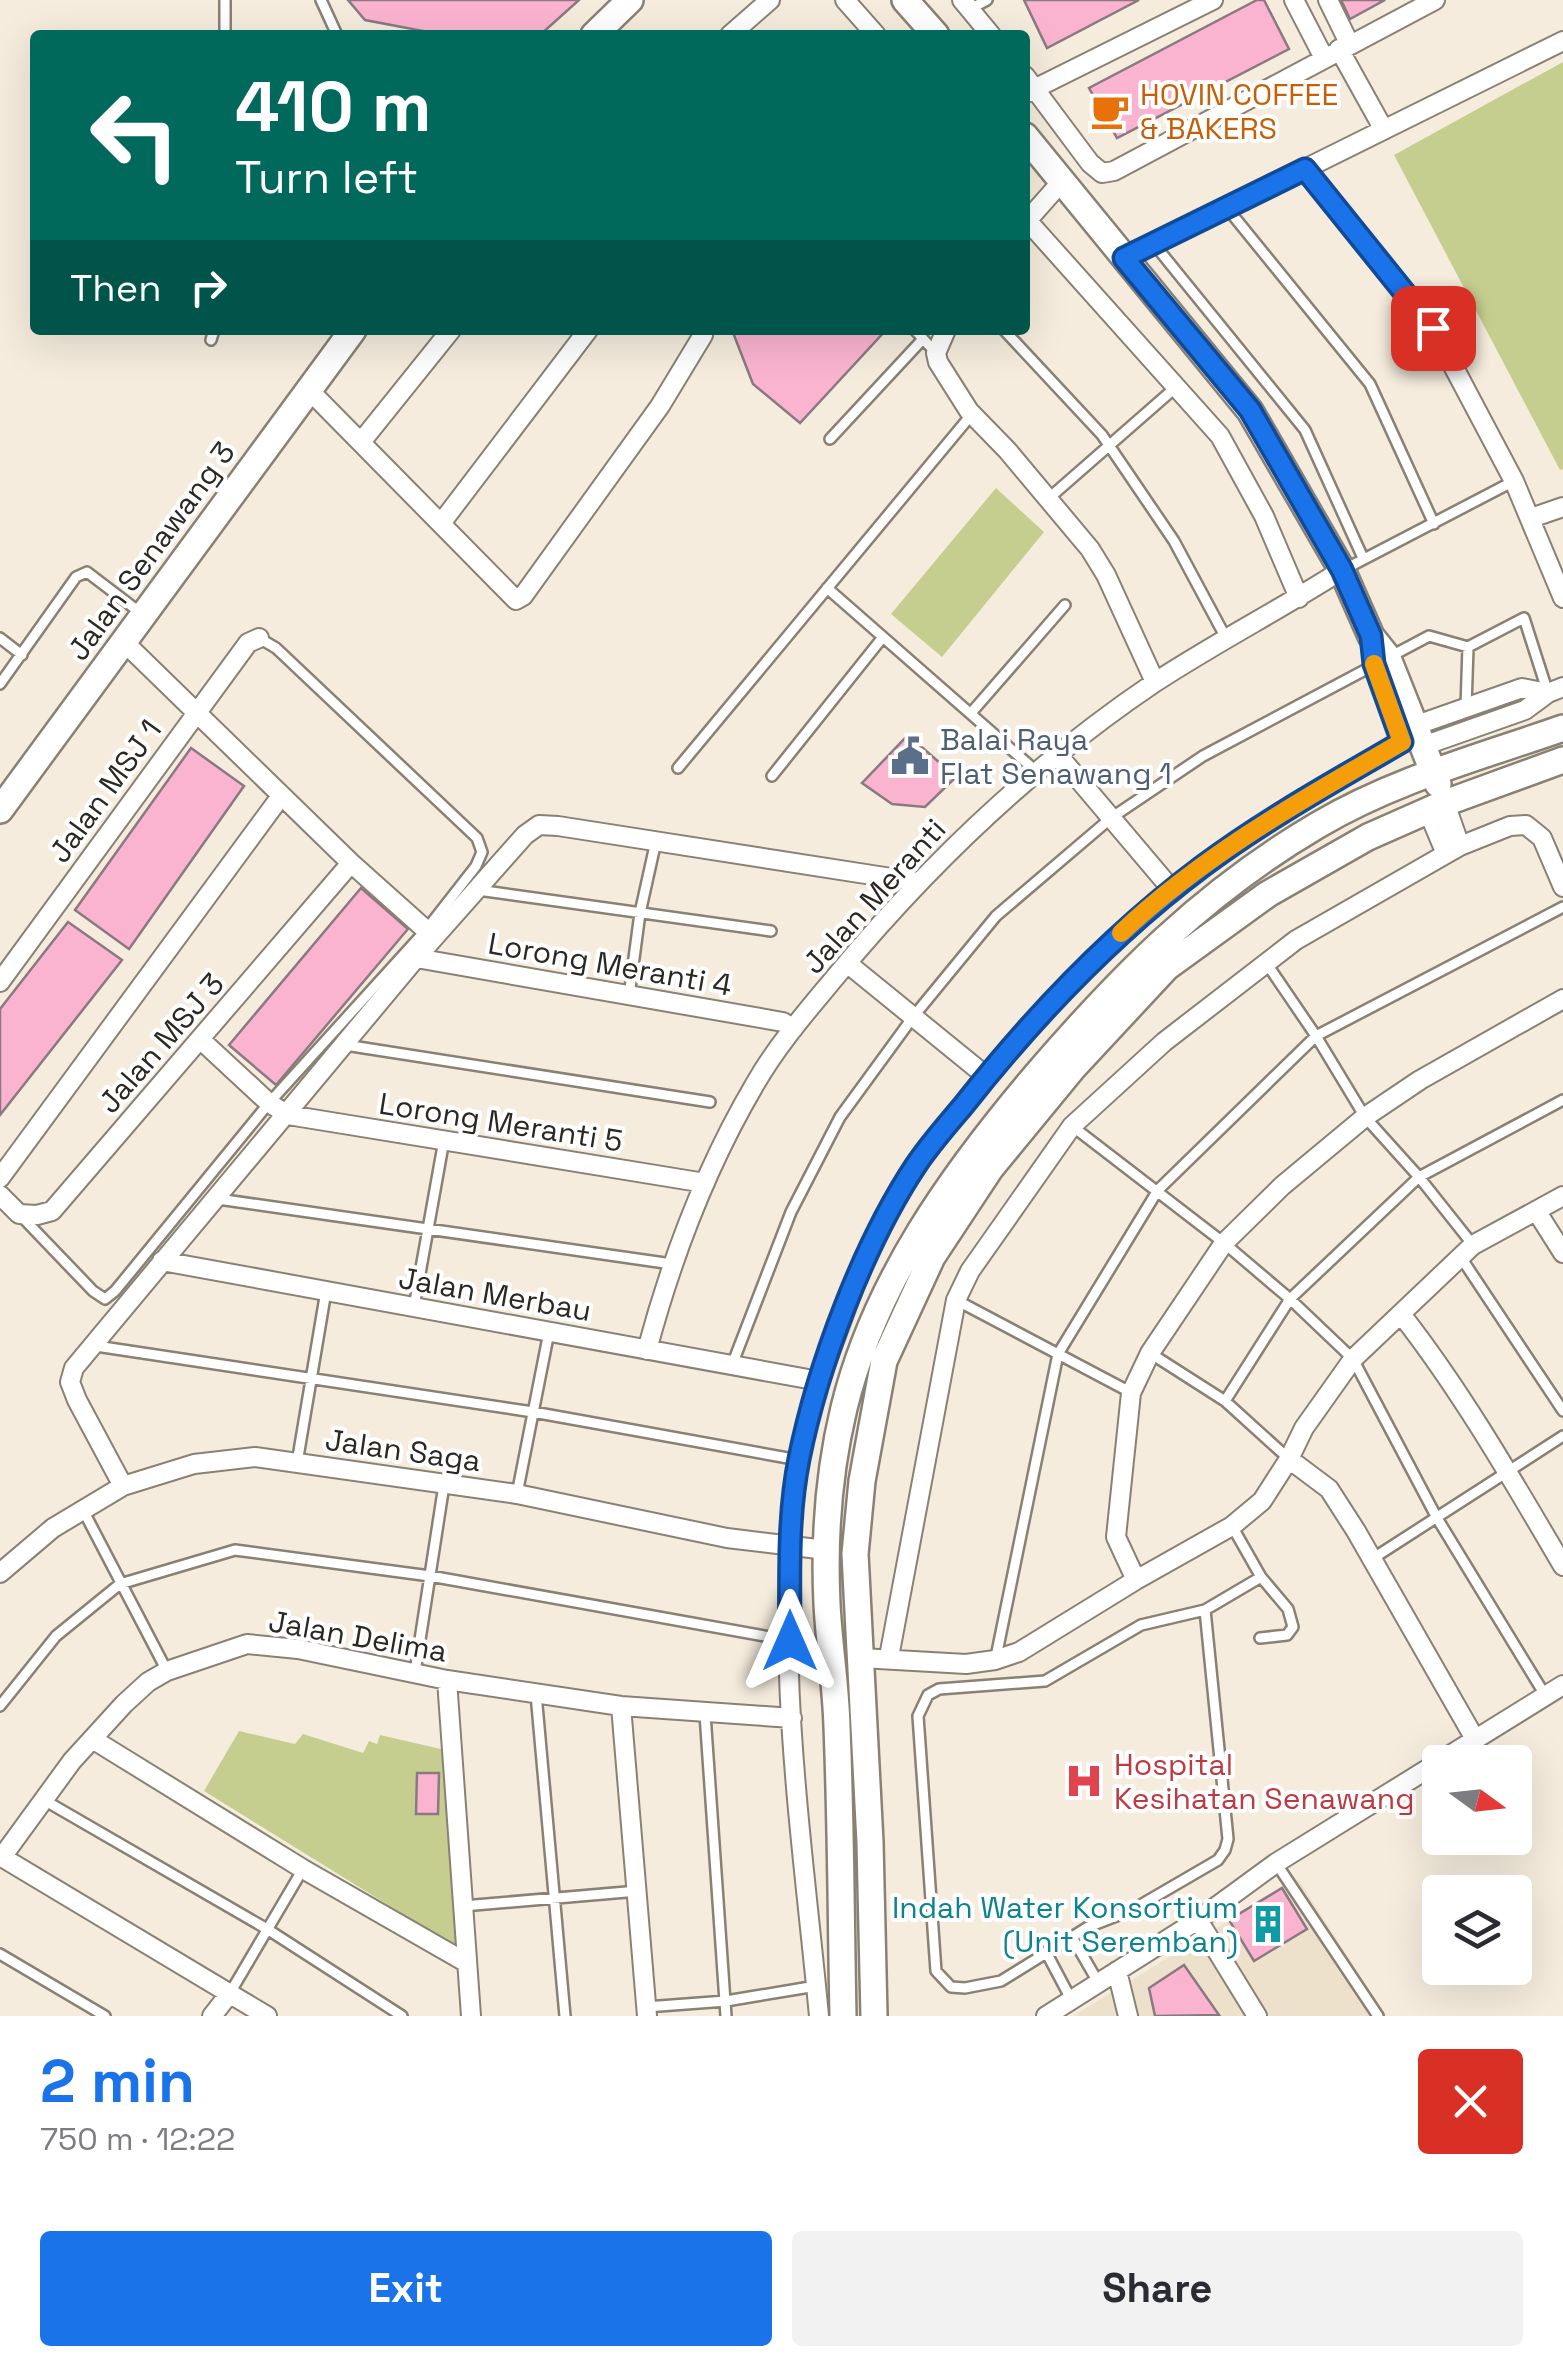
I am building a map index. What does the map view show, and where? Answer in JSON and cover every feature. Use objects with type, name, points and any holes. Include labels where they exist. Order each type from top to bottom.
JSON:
[{"type":"street","points":[[599,30],[630,0]]},
{"type":"street","points":[[736,30],[770,0]]},
{"type":"street","points":[[846,0],[872,30]]},
{"type":"street","points":[[905,0],[932,30]]},
{"type":"street","points":[[1030,87],[1213,0]]},
{"type":"street","points":[[1294,0],[1337,50],[1384,130]]},
{"type":"street","points":[[1328,0],[1337,50]]},
{"type":"street","points":[[1030,88],[1102,174],[1435,0]]},
{"type":"street","points":[[973,3],[989,30]]},
{"type":"street","points":[[1124,258],[1563,41]]},
{"type":"street","points":[[1030,142],[1250,410],[1353,564],[1377,652],[1453,850]]},
{"type":"street","points":[[1305,169],[1433,328],[1514,481],[1562,596]]},
{"type":"street","points":[[1030,217],[1064,180]]},
{"type":"street","points":[[1030,225],[1220,436],[1264,516],[1299,598]]},
{"type":"street","name":"Jalan Senawang 3","points":[[0,810],[349,335]]},
{"type":"street","points":[[361,442],[447,335]]},
{"type":"street","points":[[442,522],[584,335]]},
{"type":"street","points":[[310,391],[516,600],[523,596],[660,406],[703,335]]},
{"type":"street","points":[[941,335],[929,346],[938,362],[972,414],[1090,549],[1155,682]]},
{"type":"street","points":[[1531,518],[1563,506]]},
{"type":"street","name":"Jalan Meranti","points":[[647,1350],[672,1264],[705,1183],[756,1082],[793,1029],[917,882],[1037,772],[1155,682],[1353,564]]},
{"type":"street","name":"Jalan MSJ 1","points":[[0,982],[248,642],[259,638]]},
{"type":"street","points":[[124,642],[351,863],[426,930]]},
{"type":"street","points":[[818,2016],[792,1718],[790,1547],[799,1460],[819,1381],[880,1227],[917,1164],[986,1076],[1070,982],[1128,926],[1204,866],[1292,806],[1466,707],[1522,688],[1556,690]]},
{"type":"street","points":[[1413,738],[1473,729],[1526,710],[1556,690]]},
{"type":"street","points":[[843,2016],[837,1724],[826,1550],[844,1408],[868,1336],[903,1256],[961,1168],[1105,995],[1205,901],[1318,825],[1424,775],[1563,728]]},
{"type":"street","points":[[1470,760],[1458,754],[1457,747],[1473,729]]},
{"type":"street","points":[[1058,755],[1173,891]]},
{"type":"street","points":[[874,2016],[855,1554],[862,1480],[884,1361],[932,1257],[990,1169],[1073,1068],[1167,967],[1268,894],[1368,838],[1437,807],[1563,760]]},
{"type":"street","points":[[0,1178],[281,796]]},
{"type":"street","points":[[123,1486],[70,1382],[74,1368],[416,958],[524,835],[539,825],[917,882]]},
{"type":"street","points":[[890,1657],[956,1300],[970,1272],[1072,1126],[1164,1042],[1296,940],[1453,850],[1510,826],[1526,825],[1542,838],[1563,887]]},
{"type":"street","name":"Jalan MSJ 3","points":[[19,1214],[52,1211],[351,863]]},
{"type":"street","name":"Lorong Meranti 4","points":[[416,958],[784,1022],[793,1029]]},
{"type":"street","points":[[847,964],[986,1076]]},
{"type":"street","points":[[1136,1580],[1116,1537],[1131,1393],[1150,1353],[1224,1244],[1282,1186],[1365,1117],[1420,1080],[1563,999]]},
{"type":"street","points":[[200,1040],[288,1115]]},
{"type":"street","name":"Lorong Meranti 5","points":[[288,1115],[705,1183]]},
{"type":"street","points":[[0,1194],[19,1214]]},
{"type":"street","points":[[861,1658],[966,1664],[1018,1652],[1232,1526],[1262,1501],[1304,1428],[1353,1359],[1467,1250],[1563,1196]]},
{"type":"street","points":[[1537,1212],[1563,1254]]},
{"type":"street","name":"Jalan Merbau","points":[[162,1261],[819,1381]]},
{"type":"street","points":[[1401,1314],[1507,1471],[1563,1566]]},
{"type":"street","name":"Jalan Saga","points":[[0,1573],[53,1528],[123,1486],[194,1464],[256,1457],[445,1482],[727,1538],[826,1550]]},
{"type":"street","points":[[1289,1460],[1328,1490],[1475,1739]]},
{"type":"street","name":"Jalan Delima","points":[[1,1856],[72,1761],[124,1704],[167,1670],[246,1644],[298,1649],[447,1680],[621,1706],[792,1718]]},
{"type":"street","points":[[447,1680],[471,2016]]},
{"type":"street","points":[[1046,2016],[1198,1920],[1276,1862],[1563,1685]]},
{"type":"street","points":[[621,1706],[647,2011]]},
{"type":"street","points":[[94,1740],[304,1870],[467,1963]]},
{"type":"street","points":[[1,1856],[266,2016]]},
{"type":"street","points":[[1198,1920],[1257,2016]]},
{"type":"street","points":[[1118,1972],[1128,2016]]},
{"type":"street","points":[[212,2016],[230,1993]]},
{"type":"lane","points":[[225,30],[226,0]]},
{"type":"lane","points":[[321,0],[335,30]]},
{"type":"lane","points":[[1227,208],[1370,384],[1434,524]]},
{"type":"lane","points":[[1154,244],[1306,430],[1353,564],[1514,481]]},
{"type":"lane","points":[[830,439],[929,346],[919,335]]},
{"type":"lane","points":[[1009,335],[1102,434],[1174,541],[1227,641]]},
{"type":"lane","points":[[1048,499],[1176,387]]},
{"type":"lane","points":[[678,768],[972,414]]},
{"type":"lane","points":[[0,684],[76,577],[87,572],[144,615]]},
{"type":"lane","points":[[828,588],[1037,772]]},
{"type":"lane","points":[[971,713],[1065,605]]},
{"type":"lane","points":[[732,1365],[791,1212],[840,1117],[913,1017],[996,916],[1111,818],[1203,756],[1377,652],[1430,636],[1468,647],[1524,618],[1556,690]]},
{"type":"lane","points":[[772,776],[883,637]]},
{"type":"lane","points":[[0,638],[22,656]]},
{"type":"lane","points":[[19,1214],[105,1299],[269,1102],[426,930],[476,866],[482,852],[477,838],[276,648],[259,638]]},
{"type":"lane","points":[[1466,707],[1468,647]]},
{"type":"lane","points":[[629,996],[640,912],[656,842]]},
{"type":"lane","points":[[476,889],[771,931]]},
{"type":"lane","points":[[995,1660],[1058,1354],[1158,1190],[1316,1036],[1563,908]]},
{"type":"lane","points":[[1266,962],[1365,1117],[1419,1177],[1563,1411]]},
{"type":"lane","points":[[345,1044],[710,1102]]},
{"type":"lane","points":[[1225,1401],[1290,1299],[1419,1177],[1563,1100]]},
{"type":"lane","points":[[1072,1126],[1224,1244],[1353,1359],[1437,1518],[1546,1697]]},
{"type":"lane","points":[[414,1307],[444,1140]]},
{"type":"lane","points":[[215,1198],[672,1264]]},
{"type":"lane","points":[[297,1462],[326,1291]]},
{"type":"lane","points":[[956,1300],[1131,1393]]},
{"type":"lane","points":[[517,1494],[549,1332]]},
{"type":"lane","points":[[92,1345],[534,1412],[799,1460]]},
{"type":"lane","points":[[1150,1353],[1225,1401],[1289,1460]]},
{"type":"lane","points":[[1372,1559],[1563,1436]]},
{"type":"lane","points":[[415,1672],[445,1482]]},
{"type":"lane","points":[[82,1510],[167,1670]]},
{"type":"lane","points":[[1232,1526],[1262,1577],[1288,1608],[1292,1628],[1287,1635],[1260,1638]]},
{"type":"lane","points":[[0,1706],[56,1636],[120,1584],[235,1550],[430,1576],[790,1641]]},
{"type":"lane","points":[[1206,1610],[1226,1850],[1218,1860],[1132,1910],[1088,1927],[1000,1981],[951,1988],[936,1971],[918,1716],[928,1695],[939,1689],[1045,1680],[1142,1624],[1206,1610],[1262,1577]]},
{"type":"lane","points":[[536,1691],[565,2016]]},
{"type":"lane","points":[[705,1714],[726,2016]]},
{"type":"lane","points":[[44,1800],[267,1929],[402,2016]]},
{"type":"lane","points":[[1276,1862],[1378,2016]]},
{"type":"lane","points":[[230,1993],[304,1870]]},
{"type":"lane","points":[[463,1906],[638,1891]]},
{"type":"lane","points":[[1072,1938],[1098,1982]]},
{"type":"lane","points":[[1046,1952],[1072,2000]]},
{"type":"lane","points":[[0,1954],[105,2016]]},
{"type":"lane","points":[[647,2011],[816,1986]]},
{"type":"shaded area","points":[[1298,1879],[1386,2016],[1073,2016],[1282,1888]]},
{"type":"green space","points":[[1563,62],[1563,469],[1560,470],[1394,155]]},
{"type":"green space","points":[[996,488],[1044,532],[942,657],[891,614]]},
{"type":"green space","points":[[239,1731],[295,1744],[303,1734],[363,1753],[369,1741],[377,1744],[380,1735],[445,1750],[464,1952],[204,1791]]},
{"type":"building","points":[[348,0],[579,0],[546,30],[418,30],[365,20]]},
{"type":"building","points":[[1024,0],[1139,0],[1047,48]]},
{"type":"building","points":[[1257,0],[1264,0],[1289,49],[1117,138],[1089,88]]},
{"type":"building","points":[[1341,0],[1385,0],[1350,19]]},
{"type":"building","points":[[734,335],[881,335],[800,423],[753,384]]},
{"type":"building","name":"Balai Raya Flat Senawang 1","points":[[908,735],[956,777],[925,807],[892,804],[862,783]]},
{"type":"building","points":[[191,748],[244,786],[129,949],[75,910]]},
{"type":"building","points":[[361,888],[408,929],[276,1085],[229,1045]]},
{"type":"building","points":[[68,922],[122,960],[0,1115],[0,1009]]},
{"type":"building","points":[[417,1773],[439,1773],[438,1814],[416,1814]]},
{"type":"building","name":"Indah Water Konsortium (Unit Seremban)","points":[[1282,1888],[1307,1929],[1254,1961],[1229,1920]]},
{"type":"building","points":[[1184,1965],[1219,2015],[1155,2016],[1149,1988]]},
{"type":"slow traffic","points":[[1121,933],[1204,866],[1292,806],[1402,742],[1374,664]]},
{"type":"place","name":"HOVIN COFFEE & BAKERS","points":[[1110,111]]},
{"type":"place","name":"Balai Raya Flat Senawang 1","points":[[910,756]]},
{"type":"place","name":"Hospital Kesihatan Senawang","points":[[1084,1781]]},
{"type":"place","name":"Indah Water Konsortium (Unit Seremban)","points":[[1268,1924]]},
{"type":"route","points":[[790,1641],[790,1547],[796,1473],[806,1429],[819,1381],[880,1227],[917,1164],[1007,1051],[1128,926],[1204,866],[1292,806],[1402,742],[1374,664],[1371,636],[1342,570],[1250,410],[1124,258],[1305,169],[1433,328]]}]
